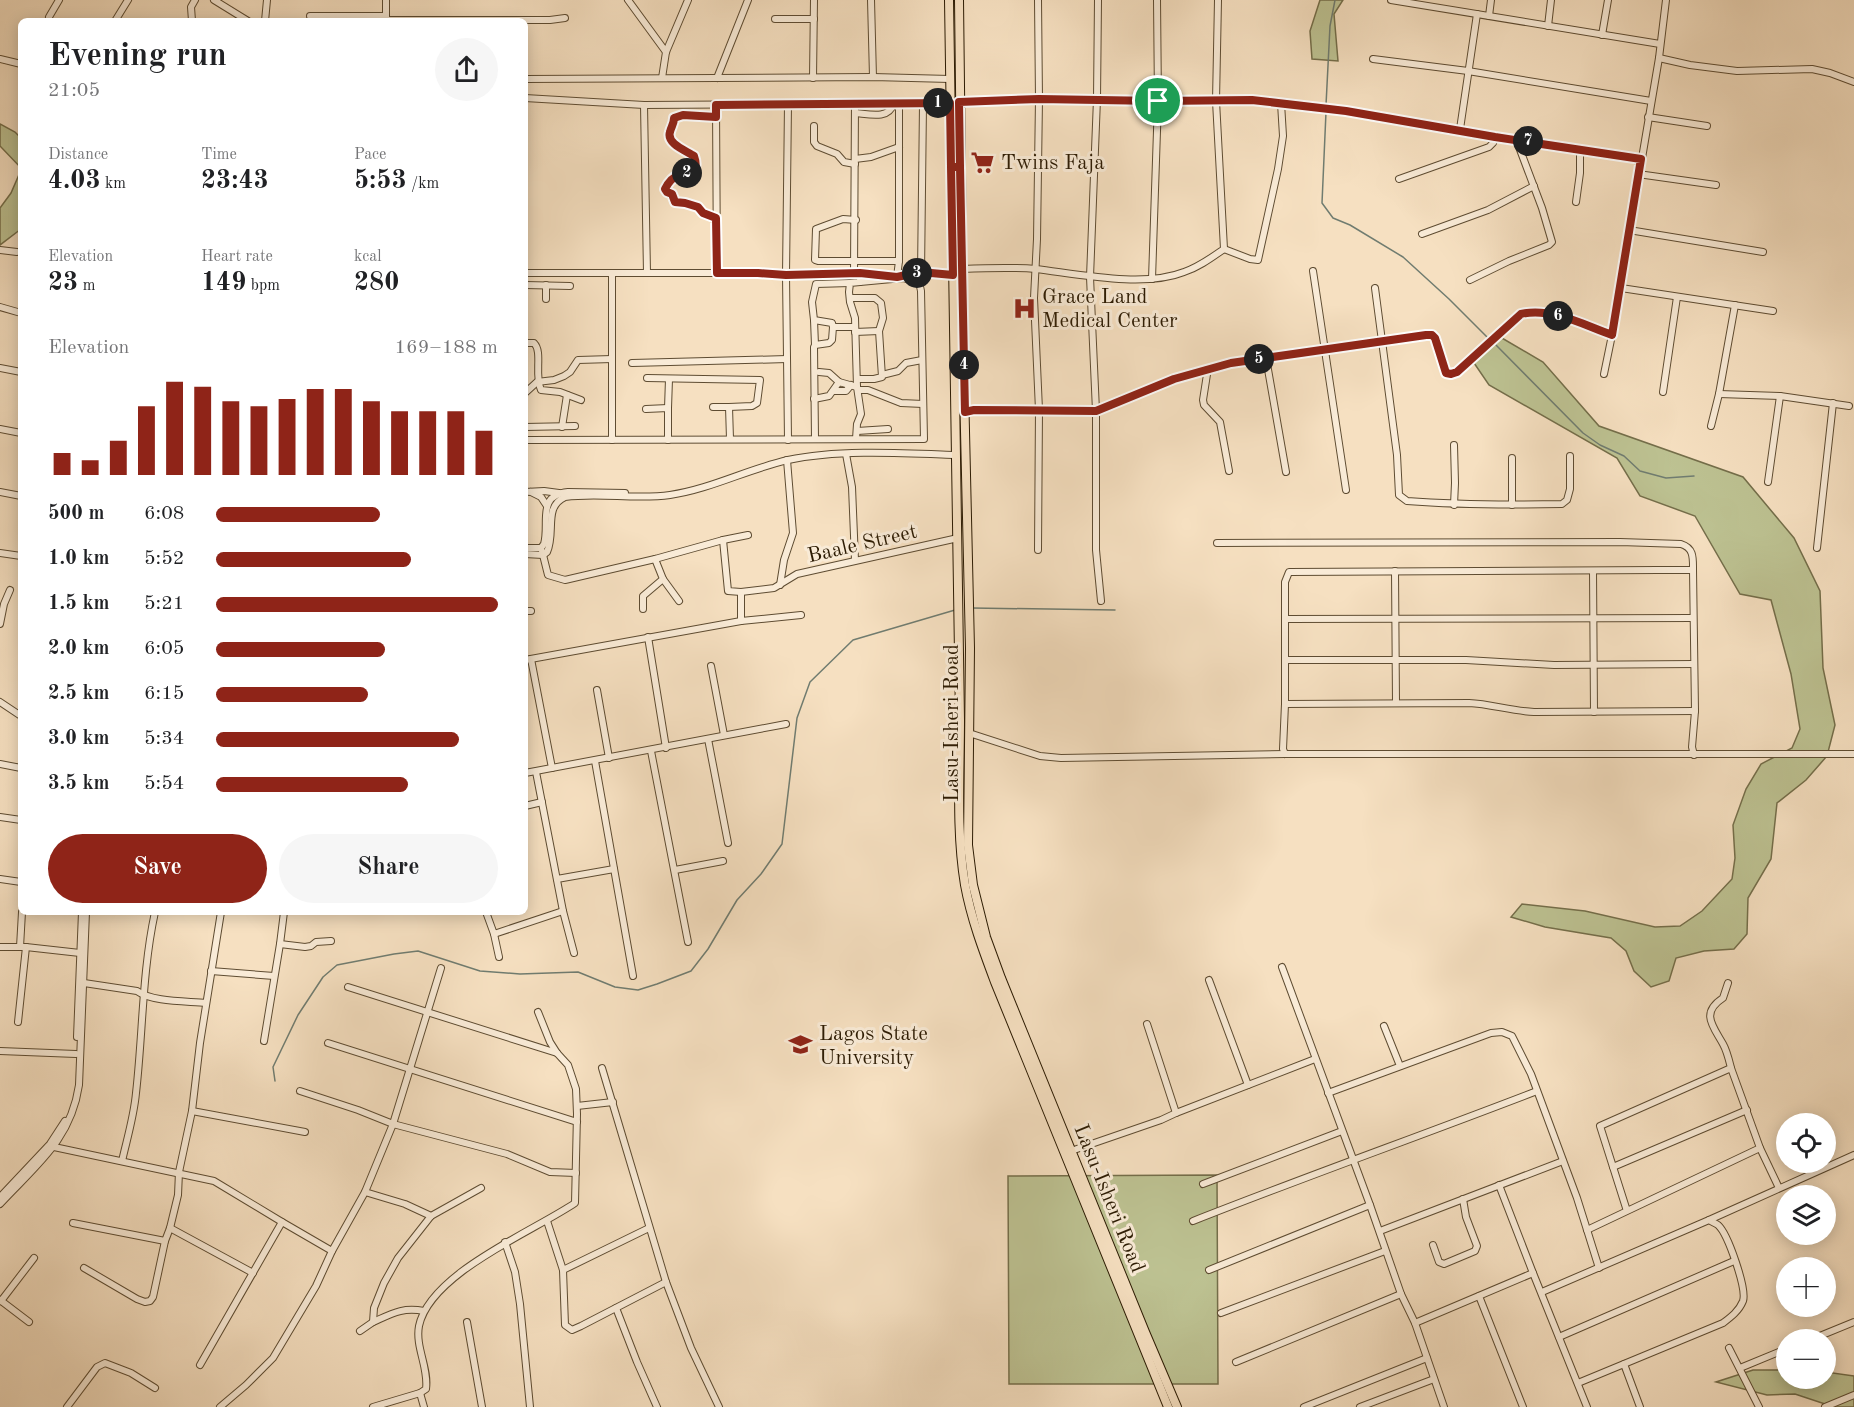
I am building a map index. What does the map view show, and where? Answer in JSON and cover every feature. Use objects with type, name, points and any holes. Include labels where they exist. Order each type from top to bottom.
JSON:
[{"type":"main road","name":"Lasu-Isheri Road","points":[[949,0],[950,79],[955,103],[960,167],[968,610],[969,845],[975,893],[994,961],[1177,1407]]},
{"type":"main road","name":"Lasu-Isheri Road","points":[[959,0],[951,167],[958,538],[960,846],[965,886],[975,925],[995,982],[1168,1407]]},
{"type":"main road","points":[[951,167],[960,167]]},
{"type":"street","points":[[49,17],[60,0]]},
{"type":"street","points":[[117,18],[128,0]]},
{"type":"street","points":[[192,18],[192,7],[195,0]]},
{"type":"street","points":[[214,0],[243,18]]},
{"type":"street","points":[[265,18],[267,0]]},
{"type":"street","points":[[386,0],[386,18]]},
{"type":"street","points":[[628,0],[666,52]]},
{"type":"street","points":[[662,78],[666,52],[687,0]]},
{"type":"street","points":[[717,78],[748,0]]},
{"type":"street","points":[[813,78],[814,0]]},
{"type":"street","points":[[871,0],[873,77]]},
{"type":"street","points":[[1038,0],[1037,239],[1034,269],[1039,410],[1038,550]]},
{"type":"street","points":[[1098,0],[1097,99],[1090,277],[1096,411],[1096,550],[1101,601]]},
{"type":"street","points":[[1152,279],[1158,101],[1157,0]]},
{"type":"street","points":[[1218,0],[1216,101],[1224,249]]},
{"type":"street","points":[[1390,0],[1433,3],[1477,14],[1660,44]]},
{"type":"street","points":[[1489,16],[1491,0]]},
{"type":"street","points":[[1548,26],[1551,0]]},
{"type":"street","points":[[1602,35],[1608,0]]},
{"type":"street","points":[[1604,374],[1621,288],[1638,174],[1659,58],[1666,0]]},
{"type":"street","points":[[1460,129],[1477,14]]},
{"type":"street","points":[[310,16],[331,18]]},
{"type":"street","points":[[528,20],[565,18]]},
{"type":"street","points":[[775,19],[814,19]]},
{"type":"street","points":[[0,58],[18,62]]},
{"type":"street","points":[[1659,58],[1690,65],[1737,71],[1812,69],[1854,82]]},
{"type":"street","points":[[1373,59],[1468,71],[1651,101]]},
{"type":"street","points":[[528,79],[873,77],[950,79]]},
{"type":"street","points":[[528,98],[645,105],[923,104],[1039,99],[1252,100],[1346,111],[1641,159]]},
{"type":"street","points":[[855,103],[854,261],[860,282]]},
{"type":"street","points":[[1224,249],[1258,260],[1283,136],[1281,103]]},
{"type":"street","points":[[788,104],[786,275],[788,440]]},
{"type":"street","points":[[855,113],[886,114],[896,104]]},
{"type":"street","points":[[896,104],[899,147],[897,277]]},
{"type":"street","points":[[528,440],[924,439],[920,272],[923,104]]},
{"type":"street","points":[[645,105],[647,273]]},
{"type":"street","points":[[716,105],[717,273]]},
{"type":"street","points":[[716,117],[683,115],[674,118],[673,128],[669,134],[670,139],[673,144],[694,156],[696,164],[688,173],[677,175],[665,189],[672,194],[675,202],[698,207],[703,213],[716,218]]},
{"type":"street","points":[[1648,117],[1707,126]]},
{"type":"street","points":[[814,126],[814,142],[817,146],[837,154],[844,162],[871,157],[899,147]]},
{"type":"street","points":[[1399,179],[1489,147],[1495,137]]},
{"type":"street","points":[[1470,280],[1552,243],[1542,208],[1516,139]]},
{"type":"street","points":[[1576,202],[1580,150]]},
{"type":"street","points":[[1638,174],[1716,185]]},
{"type":"street","points":[[1422,234],[1488,210],[1534,186]]},
{"type":"street","points":[[856,220],[843,219],[832,225],[816,229],[815,260],[899,261]]},
{"type":"street","points":[[1629,230],[1763,252]]},
{"type":"street","points":[[962,269],[1034,269],[1090,277],[1152,279],[1182,273],[1204,263],[1224,249]]},
{"type":"street","points":[[0,250],[17,252]]},
{"type":"street","points":[[1313,271],[1346,490]]},
{"type":"street","points":[[528,273],[786,275],[857,273],[897,277],[920,272],[953,275]]},
{"type":"street","points":[[612,273],[612,440]]},
{"type":"street","points":[[815,439],[813,350],[815,345],[812,302],[816,284],[903,278],[910,280],[918,277],[921,290]]},
{"type":"street","points":[[850,283],[849,297],[855,318],[857,379],[855,387],[861,414],[856,439]]},
{"type":"street","points":[[528,285],[570,286]]},
{"type":"street","points":[[546,285],[546,299]]},
{"type":"street","points":[[1376,288],[1397,454],[1399,495],[1407,501],[1454,505],[1562,504],[1566,502],[1570,489],[1570,456]]},
{"type":"street","points":[[1621,288],[1773,311]]},
{"type":"street","points":[[849,297],[875,298],[881,303],[883,318],[879,331],[882,375]]},
{"type":"street","points":[[1663,392],[1677,297]]},
{"type":"street","points":[[1711,426],[1735,306]]},
{"type":"street","points":[[0,307],[18,312]]},
{"type":"street","points":[[965,412],[974,410],[1096,411],[1174,379],[1208,368],[1426,335],[1432,335],[1435,338],[1446,373],[1451,374],[1521,314],[1535,312],[1559,316],[1612,335]]},
{"type":"street","points":[[814,320],[832,323],[833,327],[832,340],[829,343],[815,345]]},
{"type":"street","points":[[833,327],[879,331]]},
{"type":"street","points":[[528,343],[534,343],[538,349],[537,382],[543,391],[560,392],[581,400]]},
{"type":"street","points":[[1266,358],[1286,472]]},
{"type":"street","points":[[528,390],[537,382],[564,376],[570,372],[578,360],[612,359]]},
{"type":"street","points":[[632,363],[787,359]]},
{"type":"street","points":[[857,379],[879,379],[882,375],[898,370],[906,363],[922,360]]},
{"type":"street","points":[[0,368],[18,371]]},
{"type":"street","points":[[1208,368],[1204,405],[1221,422],[1229,471]]},
{"type":"street","points":[[819,372],[831,374],[839,382],[901,402],[923,404]]},
{"type":"street","points":[[647,378],[760,380],[757,403],[752,406],[713,407]]},
{"type":"street","points":[[668,440],[669,379]]},
{"type":"street","points":[[814,399],[829,396],[839,382]]},
{"type":"street","points":[[834,390],[855,387]]},
{"type":"street","points":[[1719,394],[1780,396],[1849,406]]},
{"type":"street","points":[[562,427],[567,395]]},
{"type":"street","points":[[1768,482],[1780,396]]},
{"type":"street","points":[[1817,548],[1833,403]]},
{"type":"street","points":[[729,407],[730,439]]},
{"type":"street","points":[[646,409],[668,408]]},
{"type":"street","points":[[528,427],[575,426]]},
{"type":"street","points":[[543,427],[543,441]]},
{"type":"street","points":[[0,429],[18,432]]},
{"type":"street","points":[[857,431],[888,429]]},
{"type":"street","points":[[1454,445],[1454,505]]},
{"type":"street","points":[[528,492],[653,493],[669,491],[688,488],[772,460],[805,453],[845,451],[956,453]]},
{"type":"street","points":[[528,549],[548,552],[551,540],[552,509],[557,501],[565,497],[669,495],[706,487],[787,460],[806,457],[846,454],[956,453]]},
{"type":"street","points":[[846,454],[852,487],[855,560]]},
{"type":"street","points":[[1512,458],[1512,505]]},
{"type":"street","points":[[780,585],[784,560],[793,533],[787,460]]},
{"type":"street","points":[[0,492],[18,495]]},
{"type":"street","points":[[528,492],[541,497],[547,506]]},
{"type":"street","points":[[560,493],[550,500],[547,506],[546,538],[542,551],[548,575],[565,580],[748,535]]},
{"type":"street","name":"Baale Street","points":[[741,592],[774,588],[797,574],[958,538]]},
{"type":"street","points":[[723,540],[728,591],[741,592],[741,621]]},
{"type":"street","points":[[1217,543],[1620,542],[1681,544],[1690,548],[1693,570],[1695,711],[1692,747],[1694,755]]},
{"type":"street","points":[[528,553],[542,551]]},
{"type":"street","points":[[0,553],[18,556]]},
{"type":"street","points":[[655,559],[663,579],[679,601]]},
{"type":"street","points":[[1285,754],[1283,749],[1285,582],[1289,572],[1693,570]]},
{"type":"street","points":[[1395,571],[1396,703]]},
{"type":"street","points":[[1593,571],[1594,712]]},
{"type":"street","points":[[643,609],[643,596],[663,579]]},
{"type":"street","points":[[0,620],[10,590]]},
{"type":"street","points":[[552,768],[528,659],[741,621],[801,615]]},
{"type":"street","points":[[1285,619],[1694,618]]},
{"type":"street","points":[[648,638],[666,748]]},
{"type":"street","points":[[1285,660],[1466,660],[1518,664],[1594,665],[1694,664]]},
{"type":"street","points":[[711,666],[724,735]]},
{"type":"street","points":[[597,690],[609,758]]},
{"type":"street","points":[[0,702],[18,714]]},
{"type":"street","points":[[1285,704],[1469,702],[1520,711],[1695,711]]},
{"type":"street","points":[[528,773],[786,724]]},
{"type":"street","points":[[969,732],[1040,756],[1061,759],[1285,754],[1854,754]]},
{"type":"street","points":[[708,739],[728,843]]},
{"type":"street","points":[[651,751],[688,942]]},
{"type":"street","points":[[595,761],[633,976]]},
{"type":"street","points":[[0,764],[18,767]]},
{"type":"street","points":[[536,772],[563,911],[574,953]]},
{"type":"street","points":[[528,805],[542,802]]},
{"type":"street","points":[[0,817],[18,820]]},
{"type":"street","points":[[675,870],[723,861]]},
{"type":"street","points":[[557,879],[614,869]]},
{"type":"street","points":[[0,879],[18,882]]},
{"type":"street","points":[[494,934],[563,911]]},
{"type":"street","points":[[18,1022],[23,947],[22,915]]},
{"type":"street","points":[[0,1197],[63,1127],[75,1094],[80,953],[84,915]]},
{"type":"street","points":[[0,1204],[54,1147],[73,1114],[78,1094],[84,983],[84,915]]},
{"type":"street","points":[[122,1161],[136,1094],[143,996],[154,915]]},
{"type":"street","points":[[84,1268],[145,1302],[150,1301],[155,1290],[165,1241],[178,1196],[179,1172],[192,1112],[220,915]]},
{"type":"street","points":[[264,1041],[284,915]]},
{"type":"street","points":[[487,915],[499,957]]},
{"type":"street","points":[[280,944],[305,947],[316,942],[331,941]]},
{"type":"street","points":[[0,947],[80,953]]},
{"type":"street","points":[[1282,967],[1371,1206],[1401,1294],[1415,1323],[1444,1407]]},
{"type":"street","points":[[220,1407],[273,1358],[316,1286],[332,1251],[365,1192],[393,1124],[441,968]]},
{"type":"street","points":[[211,970],[274,976]]},
{"type":"street","points":[[1209,980],[1248,1085]]},
{"type":"street","points":[[84,983],[137,991],[143,996],[206,1003]]},
{"type":"street","points":[[1728,983],[1723,998],[1714,1004],[1710,1012],[1713,1028],[1725,1046],[1760,1148],[1778,1185]]},
{"type":"street","points":[[348,987],[557,1053]]},
{"type":"street","points":[[373,1407],[420,1393],[427,1388],[418,1335],[420,1323],[424,1311],[449,1282],[505,1242],[547,1221],[575,1203],[576,1089],[568,1065],[557,1053],[545,1031],[538,1011]]},
{"type":"street","points":[[1147,1024],[1176,1113]]},
{"type":"street","points":[[1384,1026],[1400,1066]]},
{"type":"street","points":[[1328,1093],[1491,1033],[1502,1032],[1512,1036],[1531,1074],[1599,1268]]},
{"type":"street","points":[[328,1043],[577,1122]]},
{"type":"street","points":[[0,1051],[76,1054]]},
{"type":"street","points":[[1071,1151],[1161,1120],[1315,1059]]},
{"type":"street","points":[[602,1068],[666,1282],[691,1348],[720,1407]]},
{"type":"street","points":[[1627,1211],[1600,1126],[1731,1068]]},
{"type":"street","points":[[300,1091],[393,1124],[507,1154],[556,1173],[576,1173]]},
{"type":"street","points":[[1193,1221],[1537,1091]]},
{"type":"street","points":[[577,1106],[613,1102]]},
{"type":"street","points":[[1613,1167],[1747,1110]]},
{"type":"street","points":[[192,1112],[304,1132]]},
{"type":"street","points":[[1203,1184],[1342,1131]]},
{"type":"street","points":[[54,1147],[214,1180],[332,1251]]},
{"type":"street","points":[[1587,1230],[1760,1148]]},
{"type":"street","points":[[1786,1185],[1854,1155]]},
{"type":"street","points":[[1380,1231],[1563,1161]]},
{"type":"street","points":[[1499,1185],[1587,1407]]},
{"type":"street","points":[[373,1322],[374,1308],[384,1283],[398,1258],[431,1216],[481,1188]]},
{"type":"street","points":[[1542,1292],[1776,1189]]},
{"type":"street","points":[[365,1192],[405,1204],[431,1216]]},
{"type":"street","points":[[1433,1245],[1439,1262],[1444,1264],[1474,1251],[1477,1246],[1462,1199]]},
{"type":"street","points":[[1209,1269],[1371,1206]]},
{"type":"street","points":[[1578,1383],[1724,1323],[1737,1311],[1743,1301],[1744,1289],[1729,1244],[1718,1225],[1709,1220]]},
{"type":"street","points":[[547,1221],[563,1270],[565,1325],[568,1328],[572,1330],[581,1326],[666,1282]]},
{"type":"street","points":[[200,1365],[282,1222]]},
{"type":"street","points":[[73,1223],[165,1241]]},
{"type":"street","points":[[170,1228],[253,1273]]},
{"type":"street","points":[[563,1270],[649,1228]]},
{"type":"street","points":[[505,1242],[516,1272],[530,1407]]},
{"type":"street","points":[[1221,1313],[1385,1251]]},
{"type":"street","points":[[29,1322],[0,1300],[34,1258]]},
{"type":"street","points":[[1559,1337],[1734,1261]]},
{"type":"street","points":[[1415,1323],[1533,1273]]},
{"type":"street","points":[[1236,1362],[1401,1294]]},
{"type":"street","points":[[1479,1296],[1523,1407]]},
{"type":"street","points":[[616,1308],[657,1407]]},
{"type":"street","points":[[360,1330],[402,1310],[424,1311]]},
{"type":"street","points":[[467,1322],[482,1407]]},
{"type":"street","points":[[1836,1329],[1854,1322]]},
{"type":"street","points":[[1729,1348],[1759,1407]]},
{"type":"street","points":[[1740,1368],[1776,1353]]},
{"type":"street","points":[[1304,1407],[1427,1358]]},
{"type":"street","points":[[67,1407],[97,1367],[105,1363],[131,1373],[155,1388]]},
{"type":"street","points":[[1624,1364],[1640,1407]]},
{"type":"street","points":[[1360,1407],[1434,1379]]},
{"type":"street","points":[[420,1393],[424,1407]]},
{"type":"street","points":[[1825,1407],[1854,1395]]},
{"type":"green space","points":[[1320,0],[1343,0],[1334,14],[1338,61],[1312,59],[1310,31]]},
{"type":"green space","points":[[0,124],[18,135],[18,165],[0,146]]},
{"type":"green space","points":[[18,177],[18,231],[0,245],[0,208],[11,193]]},
{"type":"green space","points":[[1495,334],[1543,362],[1599,426],[1743,477],[1794,538],[1820,591],[1823,668],[1835,725],[1827,756],[1806,780],[1777,803],[1771,859],[1748,898],[1747,934],[1734,949],[1704,951],[1676,958],[1669,981],[1651,987],[1634,971],[1626,951],[1611,938],[1545,927],[1511,917],[1522,904],[1585,911],[1655,927],[1680,926],[1702,911],[1732,879],[1735,858],[1733,825],[1746,789],[1761,764],[1792,748],[1800,729],[1791,674],[1771,600],[1740,594],[1695,516],[1640,496],[1617,458],[1489,385],[1472,360]]},
{"type":"green space","points":[[1217,1175],[1218,1384],[1009,1384],[1008,1176]]},
{"type":"green space","points":[[1753,1370],[1776,1370],[1776,1389],[1836,1389],[1836,1373],[1854,1376],[1854,1407],[1834,1407],[1795,1394],[1767,1395],[1716,1382]]},
{"type":"waterway","points":[[1326,105],[1330,26],[1335,0]]},
{"type":"waterway","points":[[1326,112],[1322,203],[1333,218],[1350,225],[1403,257],[1489,339]]},
{"type":"waterway","points":[[1493,342],[1583,433],[1600,445],[1624,456],[1640,471],[1666,478],[1694,476]]},
{"type":"waterway","points":[[972,608],[1115,610]]},
{"type":"waterway","points":[[275,1081],[273,1067],[298,1015],[323,977],[337,965],[418,951],[480,971],[520,974],[578,972],[615,987],[638,990],[691,971],[708,949],[737,900],[761,874],[782,844],[797,718],[810,682],[853,640],[955,610]]},
{"type":"place","name":"Twins Faja","points":[[983,162]]},
{"type":"place","name":"Grace Land Medical Center","points":[[1024,308]]},
{"type":"place","name":"Lagos State University","points":[[801,1045]]},
{"type":"route","points":[[1158,101],[1039,99],[959,102],[960,167],[951,167],[950,103],[716,105],[716,117],[683,115],[674,118],[673,128],[669,134],[670,139],[673,144],[694,156],[696,164],[688,173],[677,175],[665,189],[672,194],[675,202],[698,207],[701,212],[716,218],[717,273],[786,275],[860,273],[897,277],[920,272],[953,275],[951,167],[960,167],[965,412],[974,410],[1096,411],[1174,379],[1208,368],[1426,335],[1432,335],[1435,338],[1446,373],[1451,374],[1457,372],[1521,314],[1526,313],[1535,312],[1559,316],[1612,335],[1641,159],[1346,111],[1252,100],[1158,101]]}]
